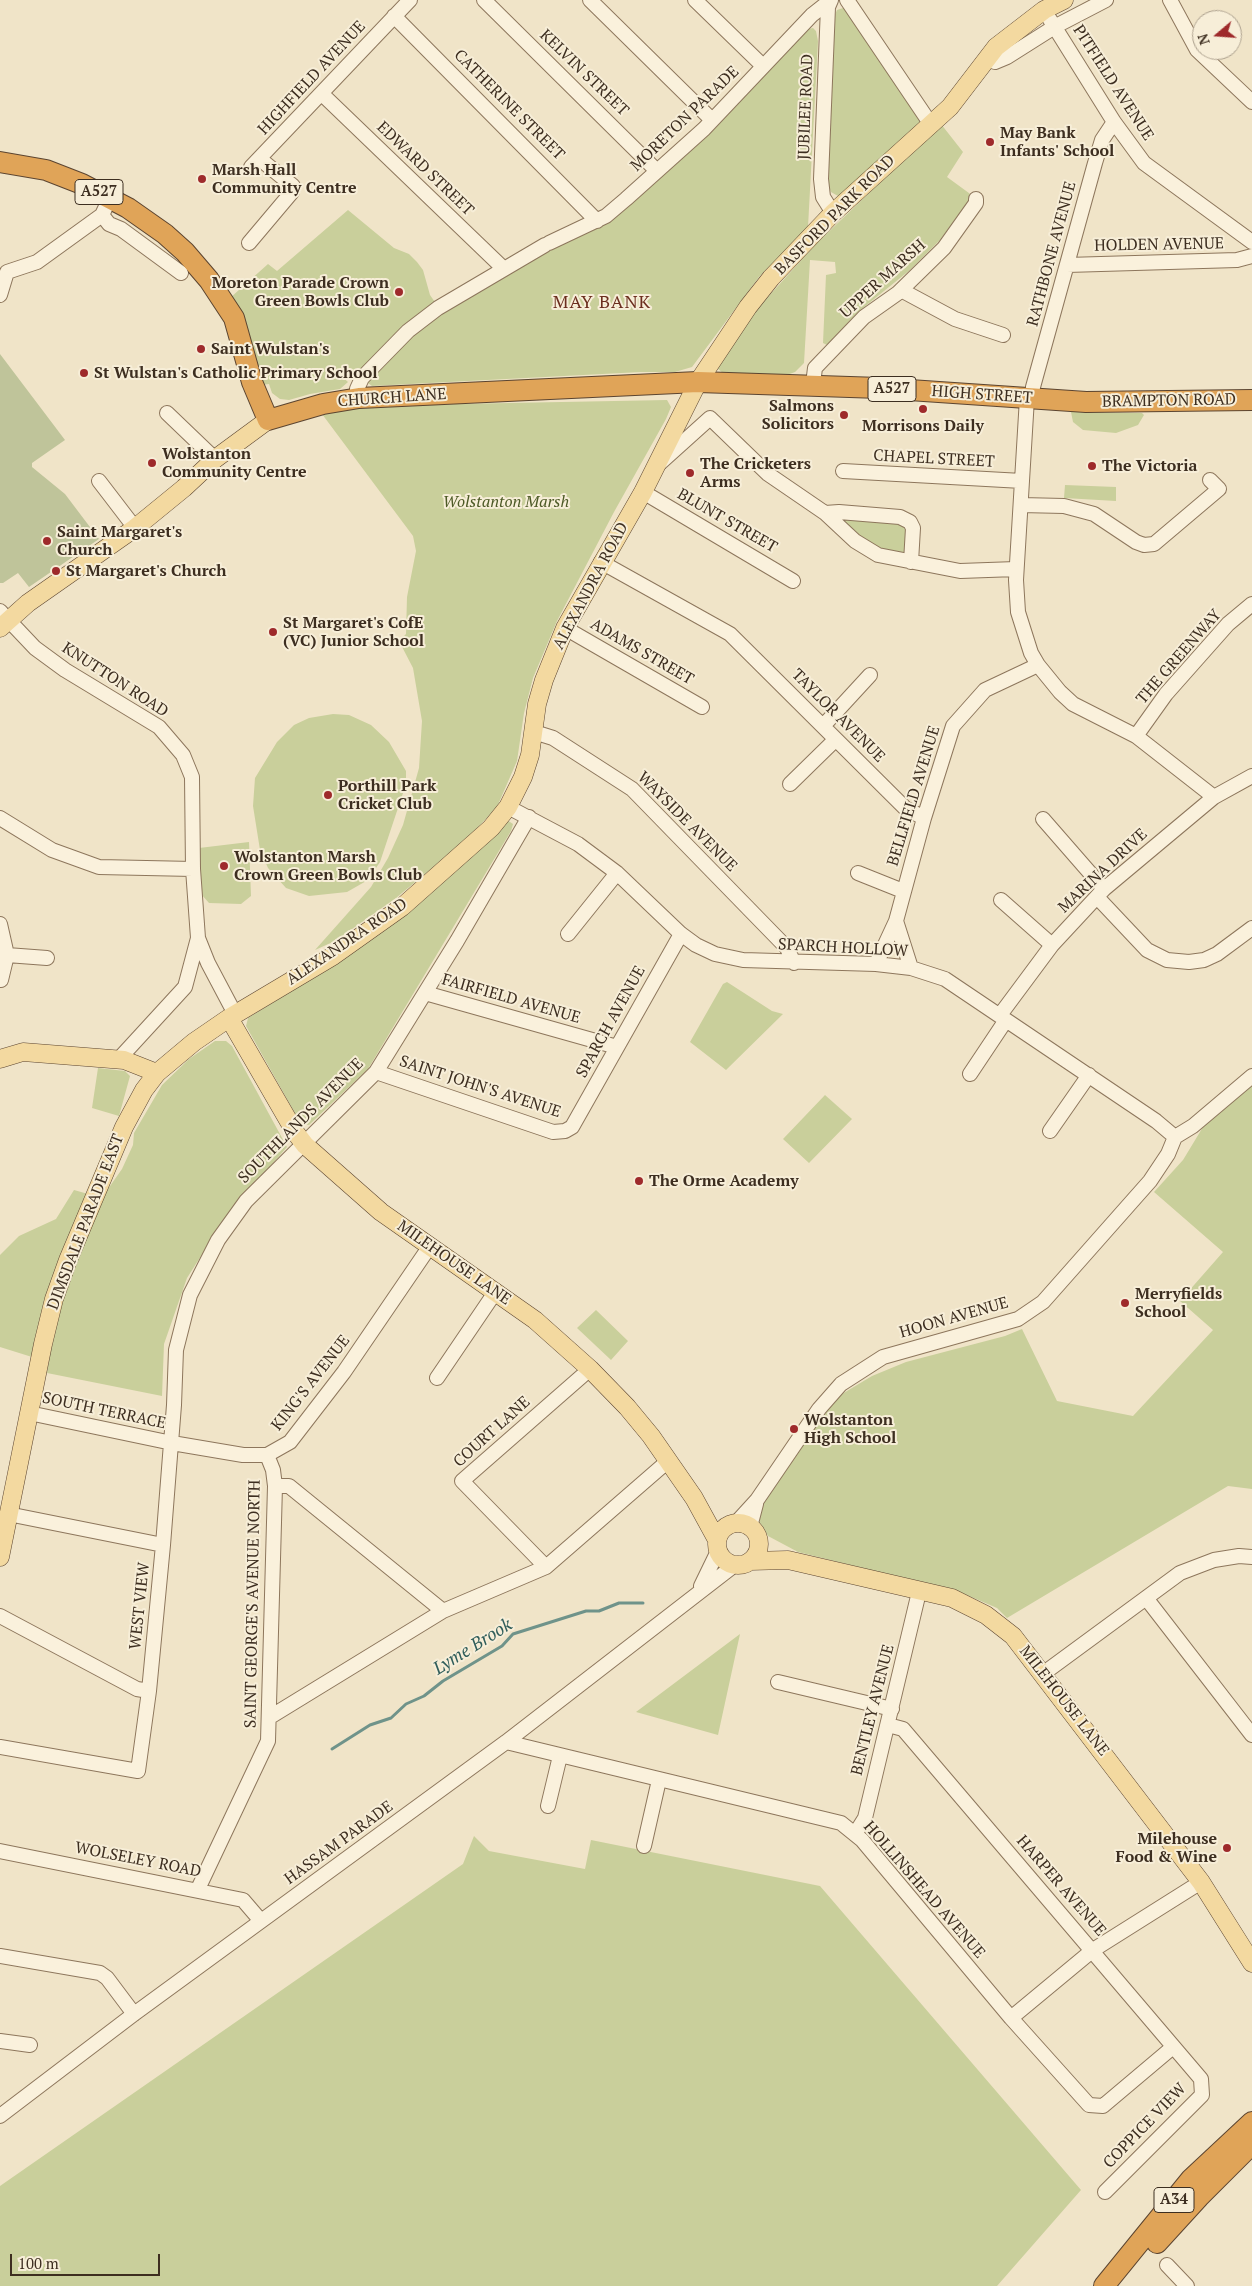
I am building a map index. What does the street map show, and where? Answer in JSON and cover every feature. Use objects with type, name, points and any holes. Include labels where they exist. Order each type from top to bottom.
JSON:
[{"type":"highway","name":"A527","points":[[0,162],[46,170],[82,184],[106,207],[165,234],[185,252],[209,280],[234,318],[252,382],[268,420]]},
{"type":"highway","name":"CHURCH LANE","points":[[268,420],[322,404],[359,398],[698,382]]},
{"type":"highway","name":"HIGH STREET","points":[[698,382],[813,384],[1086,402]]},
{"type":"highway","name":"BRAMPTON ROAD","points":[[1086,402],[1252,400]]},
{"type":"highway","name":"A34","points":[[1104,2286],[1191,2179],[1252,2122]]},
{"type":"highway","name":"A34","points":[[1121,2286],[1199,2196],[1252,2144]]},
{"type":"main road","name":"BASFORD PARK ROAD","points":[[698,382],[748,307],[771,278],[833,213],[930,123],[950,107],[996,47],[1044,10],[1064,0]]},
{"type":"main road","name":"ALEXANDRA ROAD","points":[[231,1012],[333,956],[402,907],[491,828],[508,806],[523,777],[534,732],[537,704],[544,680],[565,628],[601,562],[643,492],[698,382]]},
{"type":"main road","name":"CHURCH LANE","points":[[2,620],[135,528],[184,488],[215,458],[268,420]]},
{"type":"main road","name":"DIMSDALE PARADE EAST","points":[[0,1558],[45,1335],[54,1299],[68,1260],[124,1128],[144,1090],[158,1072],[231,1012]]},
{"type":"main road","name":"MILEHOUSE LANE","points":[[231,1012],[295,1132],[305,1145],[354,1190],[536,1320],[590,1369],[627,1407],[668,1461],[694,1498],[718,1546]]},
{"type":"main road","points":[[0,1059],[23,1052],[118,1060],[158,1072]]},
{"type":"main road","name":"MILEHOUSE LANE","points":[[694,1498],[788,1560]]},
{"type":"main road","points":[[743,1529],[757,1551],[743,1562],[725,1561],[718,1546],[723,1530],[743,1529]]},
{"type":"main road","name":"MILEHOUSE LANE","points":[[743,1562],[788,1560],[919,1592],[952,1598],[986,1615],[1014,1636],[1201,1882],[1252,1963]]},
{"type":"street","name":"HIGHFIELD AVENUE","points":[[256,240],[292,192],[293,186],[256,163],[410,0]]},
{"type":"street","name":"KELVIN STREET","points":[[484,0],[658,171]]},
{"type":"street","points":[[590,0],[708,125]]},
{"type":"street","points":[[695,0],[763,66]]},
{"type":"street","name":"MORETON PARADE","points":[[359,398],[357,389],[362,378],[408,331],[438,308],[503,268],[547,244],[606,216],[708,125],[812,15],[831,0]]},
{"type":"street","name":"JUBILEE ROAD","points":[[831,0],[828,7],[821,179],[823,197],[833,213]]},
{"type":"street","points":[[847,0],[930,123]]},
{"type":"street","points":[[986,59],[995,62],[1007,57],[1056,26],[1106,0]]},
{"type":"street","points":[[1170,0],[1197,50],[1252,102]]},
{"type":"street","name":"PITFIELD AVENUE","points":[[1044,10],[1056,26],[1114,122],[1144,163],[1252,242]]},
{"type":"street","name":"CATHERINE STREET","points":[[394,16],[597,221]]},
{"type":"street","name":"EDWARD STREET","points":[[322,94],[503,268]]},
{"type":"street","name":"RATHBONE AVENUE","points":[[1114,122],[1100,148],[1029,398],[1016,569],[1018,612],[1024,636],[1038,665],[1060,692],[1073,704],[1136,736],[1180,768],[1214,797]]},
{"type":"street","name":"UPPER MARSH","points":[[813,384],[815,368],[864,317],[901,290],[944,248],[976,203],[976,198]]},
{"type":"street","points":[[0,295],[3,270],[37,262],[106,207],[109,224],[121,229],[181,273]]},
{"type":"street","name":"HOLDEN AVENUE","points":[[1067,265],[1237,260],[1252,256]]},
{"type":"street","points":[[901,290],[955,319],[1003,335]]},
{"type":"street","points":[[167,413],[215,458]]},
{"type":"street","points":[[655,467],[716,414],[768,474],[824,513],[855,541],[878,555],[960,570],[1016,569]]},
{"type":"street","name":"CHAPEL STREET","points":[[843,471],[1022,484]]},
{"type":"street","points":[[1021,505],[1064,506],[1094,514],[1136,542],[1144,545],[1154,544],[1218,490],[1210,480]]},
{"type":"street","points":[[99,481],[135,528]]},
{"type":"street","name":"BLUNT STREET","points":[[643,492],[793,580]]},
{"type":"street","points":[[824,513],[839,512],[900,517],[910,522],[913,528],[911,562]]},
{"type":"street","name":"TAYLOR AVENUE","points":[[601,562],[730,634],[824,725],[836,740],[905,808],[924,818]]},
{"type":"street","name":"THE GREENWAY","points":[[1136,736],[1166,694],[1228,624],[1252,604]]},
{"type":"street","name":"KNUTTON ROAD","points":[[2,620],[65,670],[159,727],[183,756],[192,778],[193,869],[198,938]]},
{"type":"street","name":"ADAMS STREET","points":[[565,628],[702,707]]},
{"type":"street","name":"BELLFIELD AVENUE","points":[[876,964],[896,921],[924,818],[953,726],[985,690],[1038,665]]},
{"type":"street","points":[[824,725],[870,675]]},
{"type":"street","name":"WAYSIDE AVENUE","points":[[534,732],[552,738],[632,789],[787,948],[794,963]]},
{"type":"street","points":[[790,784],[836,740]]},
{"type":"street","name":"MARINA DRIVE","points":[[970,1074],[1003,1017],[1052,945],[1101,893],[1214,797],[1252,776]]},
{"type":"street","name":"SPARCH HOLLOW","points":[[508,806],[578,844],[617,873],[680,934],[696,945],[715,954],[743,960],[876,964],[911,968],[946,979],[1156,1121],[1175,1137]]},
{"type":"street","name":"SOUTHLANDS AVENUE","points":[[172,1443],[176,1350],[190,1295],[218,1240],[246,1201],[305,1145],[376,1072],[529,817]]},
{"type":"street","points":[[0,818],[52,850],[99,867],[193,869]]},
{"type":"street","points":[[1043,819],[1147,950],[1167,960],[1189,962],[1204,960],[1217,954],[1252,928]]},
{"type":"street","points":[[568,934],[617,873]]},
{"type":"street","points":[[858,873],[903,891]]},
{"type":"street","points":[[1001,900],[1052,945]]},
{"type":"street","points":[[896,921],[911,968]]},
{"type":"street","points":[[0,924],[7,955],[1,980]]},
{"type":"street","name":"SPARCH AVENUE","points":[[572,1127],[680,934]]},
{"type":"street","points":[[198,938],[231,1012]]},
{"type":"street","points":[[118,1060],[185,988],[198,938]]},
{"type":"street","points":[[7,955],[47,958]]},
{"type":"street","name":"FAIRFIELD AVENUE","points":[[425,993],[618,1047]]},
{"type":"street","name":"SAINT JOHN'S AVENUE","points":[[376,1072],[553,1132],[560,1133],[572,1127]]},
{"type":"street","points":[[1050,1131],[1089,1075]]},
{"type":"street","points":[[1175,1137],[1193,1126],[1252,1076]]},
{"type":"street","name":"HOON AVENUE","points":[[743,1529],[757,1500],[819,1409],[841,1384],[883,1357],[1018,1319],[1043,1302],[1150,1182],[1168,1154],[1175,1137]]},
{"type":"street","name":"KING'S AVENUE","points":[[267,1456],[290,1442],[344,1372],[430,1246]]},
{"type":"street","points":[[437,1378],[496,1291]]},
{"type":"street","name":"COURT LANE","points":[[546,1568],[462,1481],[590,1369]]},
{"type":"street","name":"SOUTH TERRACE","points":[[29,1413],[172,1443]]},
{"type":"street","points":[[172,1443],[243,1455],[267,1456]]},
{"type":"street","name":"WEST VIEW","points":[[0,1747],[138,1771],[149,1691],[172,1443]]},
{"type":"street","name":"SAINT GEORGE'S AVENUE NORTH","points":[[198,1889],[268,1741],[275,1486],[273,1470],[267,1456]]},
{"type":"street","points":[[270,1717],[444,1611],[546,1568],[668,1461]]},
{"type":"street","points":[[275,1486],[289,1486],[444,1611]]},
{"type":"street","points":[[8,1514],[163,1545]]},
{"type":"street","name":"HASSAM PARADE","points":[[695,1595],[718,1546]]},
{"type":"street","points":[[1044,1673],[1180,1573],[1214,1560],[1239,1556],[1252,1557]]},
{"type":"street","name":"HASSAM PARADE","points":[[0,2116],[134,2014],[506,1742],[695,1595],[743,1562]]},
{"type":"street","name":"BENTLEY AVENUE","points":[[855,1834],[865,1818],[919,1592]]},
{"type":"street","points":[[1146,1598],[1252,1735]]},
{"type":"street","points":[[0,1616],[137,1689],[149,1691]]},
{"type":"street","points":[[778,1682],[892,1709]]},
{"type":"street","name":"HARPER AVENUE","points":[[888,1725],[903,1728],[1201,2079]]},
{"type":"street","name":"HOLLINSHEAD AVENUE","points":[[506,1742],[841,1823],[855,1834],[1011,2018],[1088,2105],[1103,2106],[1173,2047]]},
{"type":"street","points":[[548,1806],[560,1756]]},
{"type":"street","points":[[644,1846],[659,1780]]},
{"type":"street","name":"WOLSELEY ROAD","points":[[0,1851],[198,1889],[243,1900],[261,1921]]},
{"type":"street","points":[[1011,2018],[1093,1950],[1201,1882]]},
{"type":"street","points":[[0,1956],[100,1973],[107,1978],[134,2014]]},
{"type":"street","points":[[0,2041],[30,2045]]},
{"type":"street","name":"COPPICE VIEW","points":[[1105,2192],[1202,2095],[1201,2079]]},
{"type":"street","points":[[1168,2265],[1187,2286]]},
{"type":"green space","points":[[846,7],[921,122],[843,196],[838,196],[831,192],[826,181],[833,19],[837,10]]},
{"type":"green space","points":[[813,28],[816,31],[818,41],[808,227],[759,277],[692,367],[675,372],[641,372],[372,386],[368,383],[369,377],[410,334],[508,271],[607,218],[808,29]]},
{"type":"green space","points":[[941,124],[963,152],[947,177],[973,196],[940,240],[910,270],[858,312],[827,345],[823,343],[826,275],[836,273],[835,262],[810,260],[804,363],[795,372],[784,376],[723,373],[718,369],[718,363],[756,310],[817,243]]},
{"type":"green space","points":[[348,210],[394,248],[409,254],[417,262],[423,270],[430,295],[437,305],[355,383],[345,373],[338,373],[348,382],[340,389],[289,400],[280,399],[272,393],[269,384],[262,385],[230,298],[268,264],[277,271]]},
{"type":"green space","points":[[0,354],[65,440],[32,463],[32,467],[65,494],[99,539],[29,587],[18,573],[0,583]]},
{"type":"green space","name":"Wolstanton Marsh","points":[[667,400],[671,407],[666,419],[614,512],[557,621],[533,678],[524,713],[517,761],[497,807],[466,840],[396,898],[335,941],[315,950],[371,887],[388,858],[403,825],[419,768],[422,721],[413,668],[399,641],[406,634],[407,597],[416,551],[413,536],[322,414],[351,406]]},
{"type":"green space","points":[[1071,412],[1142,413],[1144,415],[1138,425],[1116,433],[1083,430],[1073,422]]},
{"type":"green space","points":[[1065,485],[1116,487],[1116,501],[1064,498]]},
{"type":"green space","points":[[825,513],[910,522],[911,562],[878,555]]},
{"type":"green space","name":"Porthill Park Cricket Club","points":[[333,714],[349,715],[371,725],[389,742],[406,771],[406,784],[380,862],[368,880],[347,892],[309,896],[286,888],[268,868],[260,850],[253,806],[255,778],[277,742],[294,725],[309,718]]},
{"type":"green space","points":[[507,820],[513,824],[511,831],[368,1069],[309,1125],[301,1124],[246,1026],[248,1018],[344,958]]},
{"type":"green space","name":"Wolstanton Marsh Crown Green Bowls Club","points":[[249,842],[251,896],[241,904],[209,903],[201,894],[199,848]]},
{"type":"green space","points":[[727,982],[772,1011],[783,1014],[726,1070],[690,1042],[723,984]]},
{"type":"green space","points":[[215,1041],[226,1041],[232,1046],[287,1147],[224,1220],[187,1278],[164,1344],[162,1396],[47,1373],[55,1318],[103,1196],[122,1169],[133,1145],[134,1133],[162,1085],[189,1059]]},
{"type":"green space","points":[[98,1068],[125,1071],[130,1076],[119,1116],[92,1108]]},
{"type":"green space","points":[[1252,1083],[1252,1489],[1228,1486],[1007,1618],[997,1608],[962,1593],[798,1552],[768,1536],[758,1520],[760,1503],[816,1419],[842,1394],[872,1376],[906,1362],[1005,1336],[1022,1329],[1057,1401],[1133,1416],[1213,1330],[1180,1301],[1223,1252],[1154,1192],[1183,1160],[1203,1127]]},
{"type":"green space","points":[[825,1095],[852,1119],[809,1163],[783,1139]]},
{"type":"green space","points":[[74,1190],[88,1194],[32,1357],[0,1347],[0,1255],[19,1236],[56,1219]]},
{"type":"green space","points":[[596,1310],[628,1341],[611,1360],[577,1328]]},
{"type":"green space","points":[[740,1634],[718,1735],[636,1712]]},
{"type":"green space","points":[[474,1836],[489,1851],[585,1869],[591,1840],[820,1886],[1081,2190],[997,2286],[0,2286],[0,2186],[463,1864]]},
{"type":"waterway","name":"Lyme Brook","points":[[332,1749],[370,1725],[391,1718],[406,1704],[424,1696],[443,1681],[502,1646],[513,1634],[586,1611],[599,1611],[619,1603],[643,1603]]},
{"type":"place","name":"May Bank Infants' School","points":[[990,142]]},
{"type":"place","name":"Marsh Hall Community Centre","points":[[202,179]]},
{"type":"place","name":"Moreton Parade Crown Green Bowls Club","points":[[399,292]]},
{"type":"place","name":"Saint Wulstan's","points":[[201,349]]},
{"type":"place","name":"St Wulstan's Catholic Primary School","points":[[84,373]]},
{"type":"place","name":"Morrisons Daily","points":[[923,409]]},
{"type":"place","name":"Salmons Solicitors","points":[[844,415]]},
{"type":"place","name":"Wolstanton Community Centre","points":[[152,463]]},
{"type":"place","name":"The Victoria","points":[[1092,466]]},
{"type":"place","name":"The Cricketers Arms","points":[[690,473]]},
{"type":"place","name":"Saint Margaret's Church","points":[[47,541]]},
{"type":"place","name":"St Margaret's Church","points":[[56,571]]},
{"type":"place","name":"St Margaret's CofE (VC) Junior School","points":[[273,632]]},
{"type":"place","name":"Porthill Park Cricket Club","points":[[328,795]]},
{"type":"place","name":"Wolstanton Marsh Crown Green Bowls Club","points":[[224,866]]},
{"type":"place","name":"The Orme Academy","points":[[639,1181]]},
{"type":"place","name":"Merryfields School","points":[[1125,1303]]},
{"type":"place","name":"Wolstanton High School","points":[[794,1429]]},
{"type":"place","name":"Milehouse Food & Wine","points":[[1227,1848]]},
{"type":"district","name":"MAY BANK","points":[[602,303]]}]
